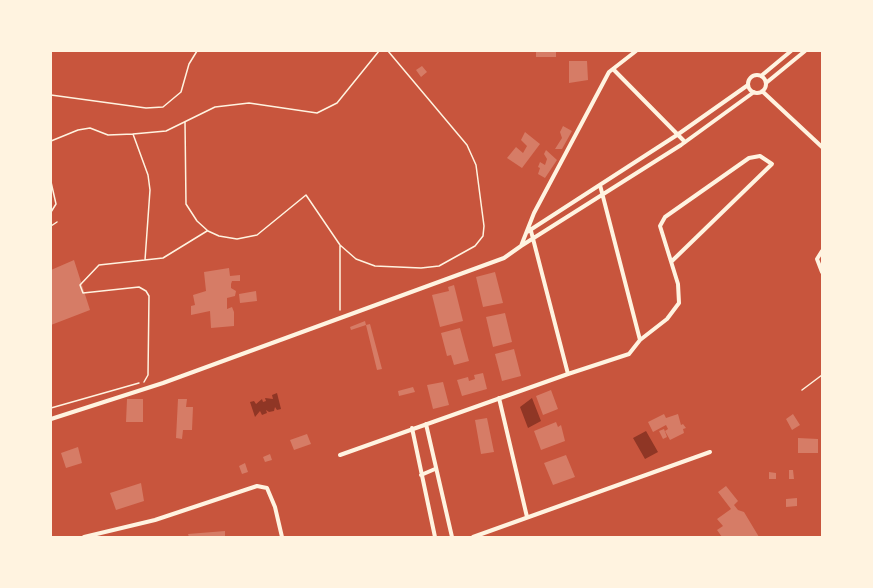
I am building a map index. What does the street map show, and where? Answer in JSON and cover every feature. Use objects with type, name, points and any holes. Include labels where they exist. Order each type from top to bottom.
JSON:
[{"type":"street","points":[[521,246],[600,88],[613,69],[636,51]]},
{"type":"street","points":[[529,232],[677,135],[748,85],[752,77],[760,76],[791,51]]},
{"type":"street","points":[[762,92],[766,83],[805,51]]},
{"type":"street","points":[[613,69],[685,142]]},
{"type":"street","points":[[760,76],[766,83]]},
{"type":"street","points":[[748,85],[754,92]]},
{"type":"street","points":[[51,418],[163,382],[504,258],[685,142],[754,92],[762,92],[822,147]]},
{"type":"street","points":[[340,455],[630,354],[640,340],[667,319],[679,303],[678,284],[660,226],[665,217],[749,158],[760,156],[766,158],[772,164],[672,261]]},
{"type":"street","points":[[600,185],[640,340]]},
{"type":"street","points":[[529,232],[568,374]]},
{"type":"street","points":[[822,250],[817,259],[822,272]]},
{"type":"street","points":[[500,398],[527,517]]},
{"type":"street","points":[[426,424],[452,537]]},
{"type":"street","points":[[412,429],[435,537]]},
{"type":"street","points":[[473,537],[710,452]]},
{"type":"street","points":[[421,475],[435,469]]},
{"type":"street","points":[[84,537],[155,520],[257,486],[267,488],[275,507],[282,537]]},
{"type":"lane","points":[[802,390],[822,375]]},
{"type":"path","points":[[51,94],[146,108],[163,107],[181,92],[189,64],[197,51]]},
{"type":"path","points":[[51,141],[78,130],[90,128],[108,135],[166,131],[215,107],[249,103],[317,113],[337,103],[379,51]]},
{"type":"path","points":[[185,122],[186,204],[197,221],[208,231],[219,236],[237,239],[257,235],[272,225],[300,197],[306,195],[340,245],[351,255],[369,264],[429,268],[439,266],[475,246],[484,231],[478,174],[470,150],[388,51]]},
{"type":"path","points":[[133,134],[148,175],[150,190],[145,260]]},
{"type":"path","points":[[51,182],[56,204],[51,212]]},
{"type":"path","points":[[51,226],[57,222]]},
{"type":"path","points":[[51,408],[147,380],[149,296],[147,291],[139,287],[83,293],[80,285],[99,266],[166,257],[208,231]]},
{"type":"path","points":[[340,245],[340,317]]},
{"type":"shaded area","points":[[277,393],[281,409],[277,410],[275,407],[274,411],[266,410],[267,413],[262,415],[260,411],[255,417],[250,402],[254,401],[256,404],[262,399],[263,402],[266,401],[265,398],[273,399],[272,395]]},
{"type":"shaded area","points":[[532,398],[541,421],[528,428],[520,407]]},
{"type":"shaded area","points":[[646,431],[658,452],[645,459],[633,438]]},
{"type":"building","points":[[536,51],[556,51],[556,57],[536,57]]},
{"type":"building","points":[[569,61],[587,61],[588,80],[569,83]]},
{"type":"building","points":[[422,66],[427,72],[421,77],[416,70]]},
{"type":"building","points":[[563,126],[572,131],[562,149],[555,149],[562,138],[560,132]]},
{"type":"building","points":[[525,132],[540,144],[522,168],[507,158],[516,147],[523,153],[527,146],[521,140]]},
{"type":"building","points":[[546,150],[557,160],[545,178],[538,174],[540,168],[538,167],[540,162],[545,165]]},
{"type":"building","points":[[74,260],[90,310],[51,325],[51,270]]},
{"type":"building","points":[[229,268],[230,276],[240,275],[240,281],[232,281],[231,284],[231,288],[236,291],[235,296],[227,298],[227,309],[232,307],[234,312],[234,326],[211,328],[210,311],[191,315],[191,306],[195,305],[193,295],[206,291],[204,272]]},
{"type":"building","points":[[495,272],[503,303],[483,307],[476,277]]},
{"type":"building","points":[[454,285],[463,321],[440,327],[432,295],[449,291],[448,287]]},
{"type":"building","points":[[256,291],[257,301],[240,303],[239,294]]},
{"type":"building","points":[[505,313],[512,342],[493,347],[486,317]]},
{"type":"building","points":[[365,321],[366,325],[351,330],[350,327]]},
{"type":"building","points":[[370,324],[382,369],[377,370],[366,325]]},
{"type":"building","points":[[460,328],[469,361],[454,365],[451,355],[447,356],[441,333]]},
{"type":"building","points":[[514,349],[521,376],[502,381],[495,354]]},
{"type":"building","points":[[483,373],[487,389],[462,396],[457,380],[468,377],[469,381],[475,379],[474,375]]},
{"type":"building","points":[[443,382],[449,405],[433,409],[427,385]]},
{"type":"building","points":[[413,387],[415,392],[399,396],[398,391]]},
{"type":"building","points":[[551,390],[558,409],[543,415],[536,396]]},
{"type":"building","points":[[127,399],[143,399],[143,422],[126,422]]},
{"type":"building","points":[[178,399],[187,399],[186,407],[193,407],[192,430],[183,430],[182,439],[176,438]]},
{"type":"building","points":[[664,414],[666,418],[678,414],[681,425],[683,424],[686,428],[683,429],[684,433],[670,440],[665,431],[668,429],[666,425],[653,432],[648,422]]},
{"type":"building","points":[[793,414],[800,425],[792,430],[786,419]]},
{"type":"building","points":[[487,418],[494,452],[481,454],[475,420]]},
{"type":"building","points":[[556,422],[558,427],[561,425],[565,441],[541,450],[534,431]]},
{"type":"building","points":[[664,429],[667,437],[663,439],[659,431]]},
{"type":"building","points":[[307,434],[311,444],[294,450],[290,440]]},
{"type":"building","points":[[798,438],[818,439],[818,453],[798,453]]},
{"type":"building","points":[[78,447],[82,463],[66,468],[61,453]]},
{"type":"building","points":[[270,454],[272,460],[265,462],[263,457]]},
{"type":"building","points":[[566,455],[575,477],[553,485],[544,463]]},
{"type":"building","points":[[245,463],[248,472],[242,474],[239,466]]},
{"type":"building","points":[[789,470],[793,470],[794,479],[789,479]]},
{"type":"building","points":[[769,472],[776,473],[776,479],[769,479]]},
{"type":"building","points":[[141,483],[144,501],[116,510],[110,493]]},
{"type":"building","points":[[726,486],[738,501],[734,505],[738,510],[744,512],[759,537],[722,537],[717,530],[723,526],[717,519],[731,509],[718,492]]},
{"type":"building","points":[[797,498],[797,506],[786,507],[786,499]]},
{"type":"building","points":[[225,531],[225,537],[189,537],[188,534]]}]
